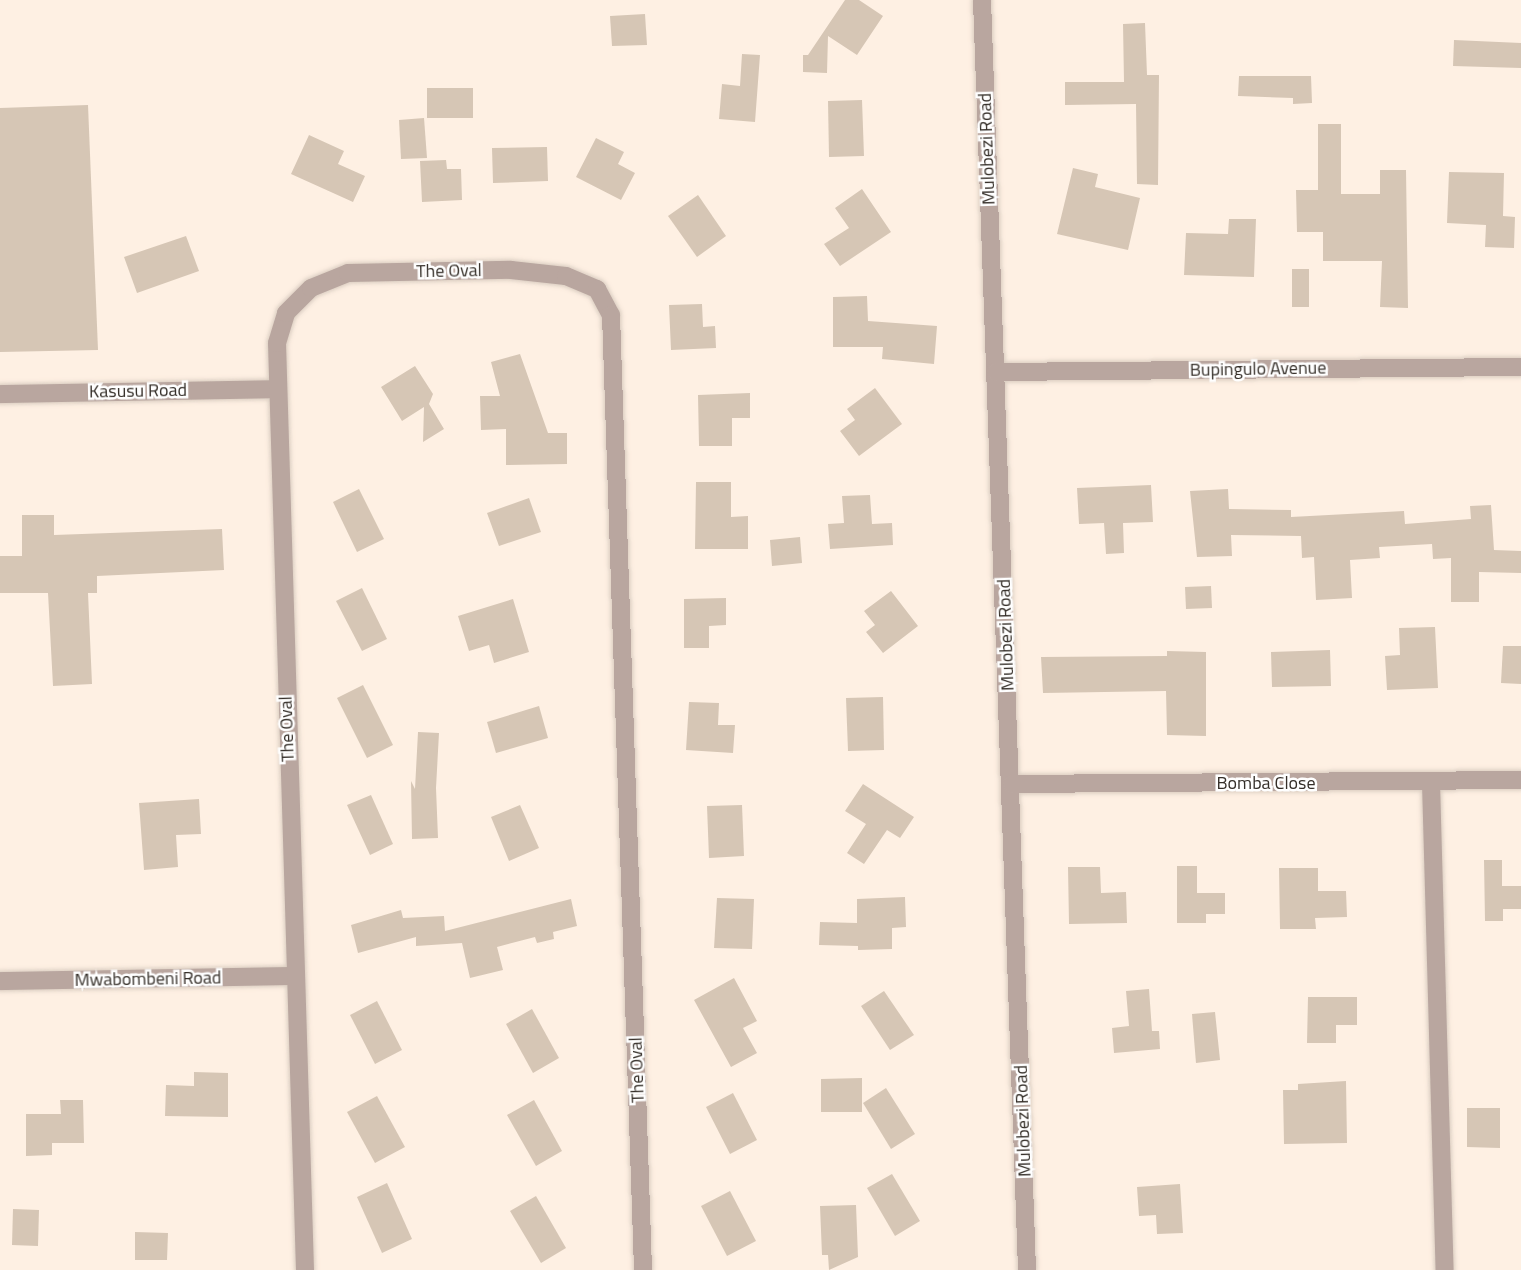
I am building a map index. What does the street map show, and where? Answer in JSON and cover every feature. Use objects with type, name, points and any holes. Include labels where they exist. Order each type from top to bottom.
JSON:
[{"type":"street","name":"Mulobezi Road","points":[[982,0],[1028,1270]]},
{"type":"street","name":"The Oval","points":[[305,1270],[276,389],[277,343],[286,313],[310,288],[348,273],[511,270],[566,276],[597,290],[611,315],[643,1270]]},
{"type":"street","name":"Bupingulo Avenue","points":[[996,372],[1521,367]]},
{"type":"street","name":"Kasusu Road","points":[[0,394],[276,389]]},
{"type":"street","name":"Bomba Close","points":[[1012,784],[1431,783],[1521,780]]},
{"type":"street","points":[[1431,783],[1445,1270]]},
{"type":"street","name":"Mwabombeni Road","points":[[0,981],[296,976]]},
{"type":"building","points":[[845,0],[859,0],[883,16],[857,55],[828,36],[827,73],[803,72],[803,55],[808,55]]},
{"type":"building","points":[[645,14],[647,45],[612,46],[610,16]]},
{"type":"building","points":[[1145,23],[1147,75],[1159,75],[1158,185],[1137,184],[1136,104],[1065,105],[1065,82],[1124,82],[1123,24]]},
{"type":"building","points":[[1454,40],[1521,43],[1521,68],[1453,66]]},
{"type":"building","points":[[742,54],[760,55],[755,122],[719,119],[722,84],[740,86]]},
{"type":"building","points":[[1239,76],[1311,76],[1312,103],[1293,104],[1293,98],[1238,96]]},
{"type":"building","points":[[427,88],[473,88],[473,118],[427,118]]},
{"type":"building","points":[[862,100],[864,156],[829,157],[828,101]]},
{"type":"building","points":[[88,105],[98,350],[0,352],[0,108]]},
{"type":"building","points":[[424,118],[427,158],[401,159],[399,120]]},
{"type":"building","points":[[1318,124],[1341,124],[1341,194],[1380,194],[1380,170],[1406,170],[1408,308],[1380,307],[1382,261],[1323,261],[1323,232],[1297,232],[1296,190],[1318,190]]},
{"type":"building","points":[[309,135],[344,151],[338,164],[365,176],[353,202],[291,174]]},
{"type":"building","points":[[596,138],[624,152],[618,164],[635,173],[621,200],[576,177]]},
{"type":"building","points":[[547,147],[548,181],[493,183],[492,148]]},
{"type":"building","points":[[446,160],[447,169],[461,169],[462,200],[422,202],[420,161]]},
{"type":"building","points":[[1073,168],[1098,174],[1095,187],[1140,198],[1128,250],[1057,234]]},
{"type":"building","points":[[1449,172],[1504,173],[1503,216],[1515,217],[1514,248],[1485,247],[1486,225],[1447,223]]},
{"type":"building","points":[[862,189],[891,232],[840,266],[824,244],[849,228],[835,208]]},
{"type":"building","points":[[698,195],[726,236],[697,257],[668,216]]},
{"type":"building","points":[[1229,219],[1256,219],[1254,277],[1184,275],[1186,233],[1228,234]]},
{"type":"building","points":[[186,236],[199,271],[137,293],[124,257]]},
{"type":"building","points":[[1292,269],[1309,269],[1309,307],[1292,307]]},
{"type":"building","points":[[867,296],[868,321],[937,326],[934,364],[882,359],[883,347],[833,347],[833,297]]},
{"type":"building","points":[[702,304],[703,327],[715,326],[716,348],[671,350],[669,305]]},
{"type":"building","points":[[520,354],[548,433],[567,433],[567,464],[506,465],[506,429],[481,430],[480,396],[500,396],[491,362]]},
{"type":"building","points":[[415,366],[433,394],[429,404],[444,429],[423,442],[424,407],[402,421],[381,387]]},
{"type":"building","points":[[875,388],[902,424],[859,456],[840,431],[855,420],[847,409]]},
{"type":"building","points":[[750,393],[750,418],[732,418],[732,446],[699,446],[698,395]]},
{"type":"building","points":[[696,482],[731,482],[731,517],[748,516],[748,549],[695,549]]},
{"type":"building","points":[[1151,485],[1153,522],[1123,523],[1124,553],[1106,554],[1104,523],[1079,524],[1077,488]]},
{"type":"building","points":[[359,489],[384,539],[357,552],[333,502]]},
{"type":"building","points":[[1228,489],[1229,509],[1291,510],[1291,517],[1404,511],[1405,524],[1471,519],[1470,506],[1491,505],[1494,550],[1521,551],[1521,573],[1479,572],[1479,602],[1451,602],[1451,558],[1433,559],[1432,544],[1379,547],[1380,558],[1350,560],[1352,598],[1316,600],[1314,557],[1302,558],[1301,536],[1231,535],[1232,556],[1197,557],[1190,491]]},
{"type":"building","points":[[870,495],[872,524],[892,523],[893,545],[830,549],[828,524],[844,523],[842,496]]},
{"type":"building","points":[[529,498],[541,532],[499,546],[487,513]]},
{"type":"building","points":[[22,515],[54,515],[54,535],[222,529],[224,570],[97,576],[97,593],[88,593],[92,684],[53,686],[48,593],[0,593],[0,556],[22,556]]},
{"type":"building","points":[[800,537],[802,563],[772,566],[770,540]]},
{"type":"building","points":[[1211,586],[1212,608],[1186,609],[1185,587]]},
{"type":"building","points":[[362,588],[387,639],[362,651],[336,601]]},
{"type":"building","points":[[891,591],[918,626],[883,653],[866,632],[875,625],[864,611]]},
{"type":"building","points":[[726,598],[726,625],[709,626],[709,648],[684,648],[684,599]]},
{"type":"building","points":[[513,599],[529,652],[494,663],[489,645],[469,651],[458,616]]},
{"type":"building","points":[[1435,627],[1438,688],[1387,690],[1385,656],[1400,655],[1399,628]]},
{"type":"building","points":[[1503,646],[1521,646],[1521,684],[1501,683]]},
{"type":"building","points":[[1330,650],[1331,686],[1272,687],[1271,652]]},
{"type":"building","points":[[1167,651],[1206,652],[1206,736],[1167,735],[1166,691],[1043,693],[1041,657],[1167,656]]},
{"type":"building","points":[[363,685],[393,745],[367,758],[337,698]]},
{"type":"building","points":[[883,697],[884,750],[848,751],[846,698]]},
{"type":"building","points":[[689,702],[719,703],[718,725],[735,725],[733,753],[686,750]]},
{"type":"building","points":[[539,706],[548,738],[496,753],[487,722]]},
{"type":"building","points":[[418,732],[439,733],[436,788],[438,838],[412,839],[411,781],[415,789]]},
{"type":"building","points":[[863,784],[914,817],[900,838],[887,830],[864,864],[847,853],[866,824],[845,811]]},
{"type":"building","points":[[371,795],[393,844],[370,855],[347,805]]},
{"type":"building","points":[[199,799],[201,834],[176,835],[178,867],[144,870],[139,803]]},
{"type":"building","points":[[520,805],[539,848],[509,861],[491,817]]},
{"type":"building","points":[[742,805],[744,856],[709,858],[707,806]]},
{"type":"building","points":[[1484,860],[1502,860],[1502,886],[1521,886],[1521,909],[1503,909],[1503,921],[1485,921]]},
{"type":"building","points":[[1177,866],[1197,866],[1197,893],[1225,893],[1225,914],[1206,914],[1206,923],[1177,923]]},
{"type":"building","points":[[1068,867],[1100,867],[1101,893],[1126,892],[1127,923],[1069,924]]},
{"type":"building","points":[[1279,868],[1318,868],[1318,891],[1346,891],[1347,917],[1315,918],[1316,929],[1280,929]]},
{"type":"building","points":[[905,897],[906,927],[892,928],[892,949],[858,950],[858,946],[819,945],[820,922],[857,923],[857,899]]},
{"type":"building","points":[[717,898],[754,899],[752,949],[714,948]]},
{"type":"building","points":[[571,899],[577,926],[553,932],[554,939],[537,943],[535,937],[497,947],[503,970],[470,978],[462,943],[416,946],[416,937],[358,953],[351,925],[401,910],[403,918],[444,916],[445,931]]},
{"type":"building","points":[[734,978],[757,1021],[743,1028],[757,1053],[731,1067],[694,1000]]},
{"type":"building","points":[[1149,989],[1152,1031],[1159,1031],[1160,1049],[1114,1053],[1112,1028],[1129,1026],[1126,991]]},
{"type":"building","points":[[884,991],[914,1035],[890,1050],[861,1006]]},
{"type":"building","points":[[1308,997],[1357,997],[1357,1025],[1336,1025],[1336,1043],[1307,1043]]},
{"type":"building","points":[[377,1001],[402,1050],[375,1064],[350,1015]]},
{"type":"building","points":[[532,1009],[559,1058],[533,1073],[506,1024]]},
{"type":"building","points":[[1215,1012],[1220,1060],[1196,1063],[1192,1014]]},
{"type":"building","points":[[194,1072],[228,1073],[228,1117],[165,1116],[166,1085],[194,1086]]},
{"type":"building","points":[[862,1078],[862,1112],[821,1112],[821,1079]]},
{"type":"building","points":[[1346,1081],[1347,1143],[1284,1144],[1283,1090],[1298,1090],[1298,1084]]},
{"type":"building","points":[[886,1088],[915,1134],[891,1149],[863,1103]]},
{"type":"building","points":[[733,1093],[757,1140],[730,1154],[706,1107]]},
{"type":"building","points":[[377,1096],[405,1147],[375,1163],[347,1112]]},
{"type":"building","points":[[60,1100],[83,1100],[84,1143],[52,1143],[52,1155],[26,1156],[26,1114],[61,1114]]},
{"type":"building","points":[[534,1100],[562,1151],[536,1166],[507,1115]]},
{"type":"building","points":[[1467,1108],[1500,1108],[1500,1148],[1467,1147]]},
{"type":"building","points":[[892,1174],[920,1221],[895,1236],[867,1188]]},
{"type":"building","points":[[387,1183],[412,1239],[382,1253],[357,1197]]},
{"type":"building","points":[[1180,1184],[1183,1233],[1157,1234],[1156,1215],[1139,1216],[1137,1187]]},
{"type":"building","points":[[730,1191],[756,1241],[727,1256],[701,1206]]},
{"type":"building","points":[[536,1196],[566,1248],[541,1263],[510,1211]]},
{"type":"building","points":[[856,1205],[858,1257],[829,1270],[828,1255],[822,1255],[820,1206]]},
{"type":"building","points":[[13,1209],[39,1210],[38,1246],[12,1245]]},
{"type":"building","points":[[135,1232],[168,1233],[167,1260],[135,1260]]}]
